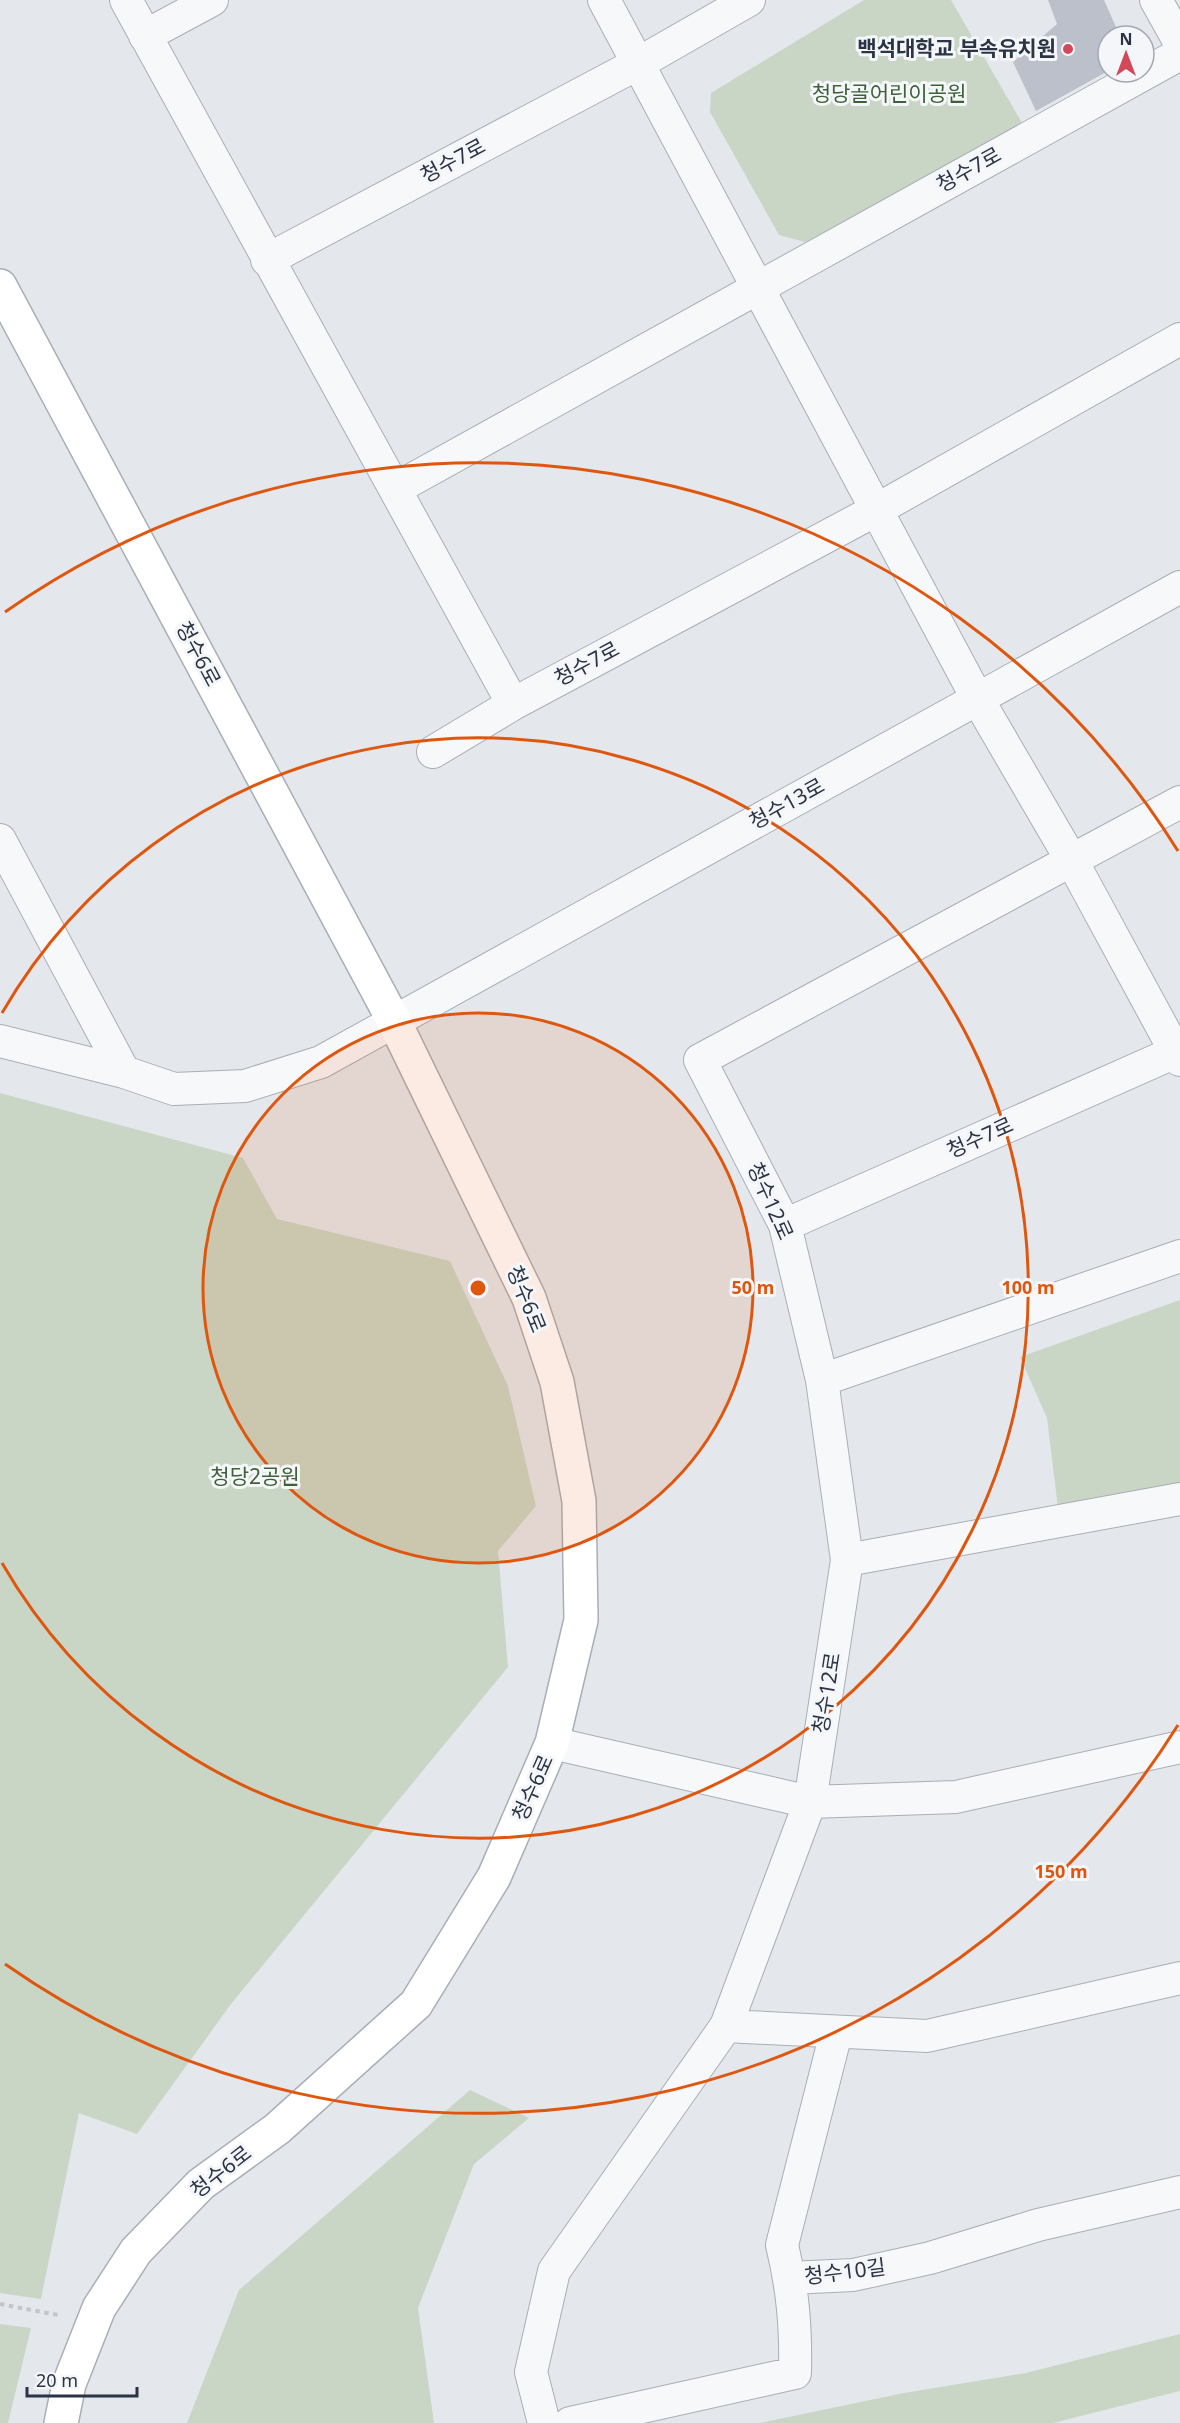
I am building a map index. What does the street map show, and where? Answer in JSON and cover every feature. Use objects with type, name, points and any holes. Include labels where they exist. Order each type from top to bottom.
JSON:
[{"type":"street","points":[[126,0],[513,704]]},
{"type":"street","points":[[145,36],[212,0]]},
{"type":"street","name":"청수7로","points":[[604,0],[977,698],[1072,861],[1179,1054],[785,1225]]},
{"type":"street","name":"청수7로","points":[[267,260],[639,63],[749,0]]},
{"type":"street","points":[[1156,0],[1180,43]]},
{"type":"street","name":"청수7로","points":[[394,489],[1180,54]]},
{"type":"street","name":"청수6로","points":[[0,286],[396,1023],[529,1298],[556,1382],[579,1501],[581,1620],[552,1743],[494,1877],[416,2004],[277,2129],[201,2184],[136,2251],[99,2308],[69,2384],[61,2423]]},
{"type":"street","name":"청수7로","points":[[433,752],[513,704],[878,509],[1180,339]]},
{"type":"street","name":"청수13로","points":[[396,1023],[1180,587]]},
{"type":"street","points":[[1072,861],[1180,802]]},
{"type":"street","points":[[0,840],[124,1072]]},
{"type":"street","name":"청수12로","points":[[810,1802],[847,1560],[822,1380],[785,1225],[700,1060],[1072,861]]},
{"type":"street","points":[[0,1041],[124,1072],[174,1089],[245,1086],[321,1062],[396,1023]]},
{"type":"street","points":[[822,1380],[1180,1257]]},
{"type":"street","points":[[847,1560],[1180,1499]]},
{"type":"street","points":[[552,1743],[810,1802],[956,1797],[1180,1747]]},
{"type":"street","points":[[544,2423],[531,2372],[554,2271],[726,2026],[810,1802]]},
{"type":"street","points":[[726,2026],[927,2036],[1180,1978]]},
{"type":"street","points":[[790,2278],[782,2245],[836,2033]]},
{"type":"street","name":"청수10길","points":[[570,2423],[795,2373],[796,2324],[790,2278],[864,2273],[930,2258],[1038,2225],[1180,2192]]},
{"type":"path","points":[[0,2304],[64,2316]]},
{"type":"green space","name":"청당골어린이공원","points":[[864,0],[951,0],[1025,128],[805,242],[779,235],[710,112],[711,93]]},
{"type":"green space","name":"청당2공원","points":[[0,1093],[243,1158],[277,1219],[450,1261],[508,1386],[536,1506],[498,1551],[508,1667],[231,2004],[137,2134],[79,2113],[41,2299],[0,2293]]},
{"type":"green space","points":[[1180,1300],[1180,1484],[1058,1508],[1047,1418],[1020,1357]]},
{"type":"green space","points":[[470,2090],[529,2118],[474,2164],[418,2308],[434,2423],[187,2423],[239,2290]]},
{"type":"green space","points":[[0,2324],[31,2328],[8,2423],[0,2423]]},
{"type":"green space","points":[[1180,2334],[1180,2391],[1053,2423],[760,2423],[904,2393],[1026,2373]]},
{"type":"building","name":"백석대학교 부속유치원","points":[[1048,0],[1104,0],[1115,24],[1096,24],[1096,78],[1036,111],[1013,62],[1057,24]]},
{"type":"place","name":"백석대학교 부속유치원","points":[[1068,49]]}]
